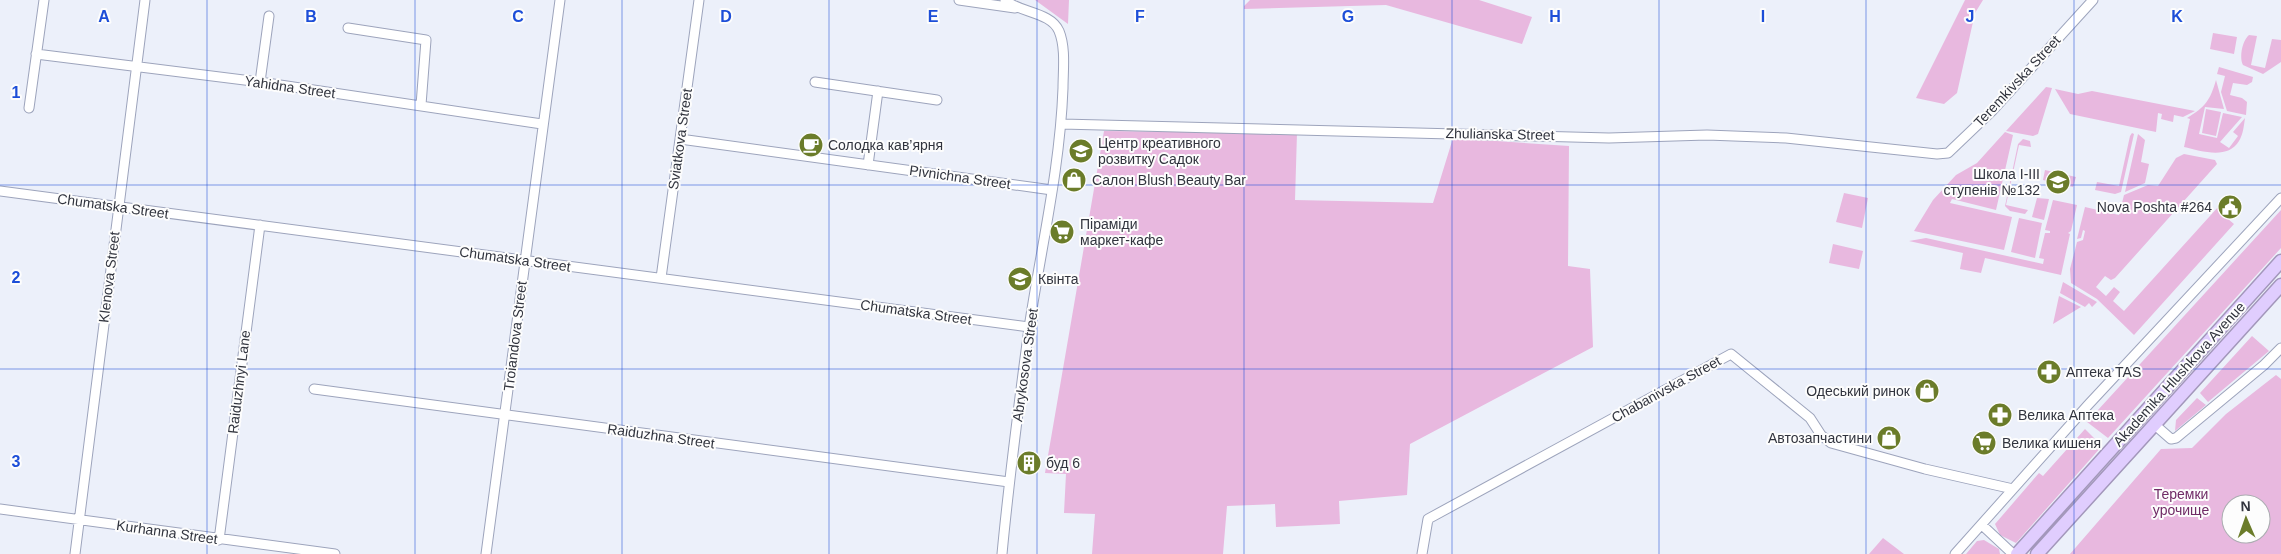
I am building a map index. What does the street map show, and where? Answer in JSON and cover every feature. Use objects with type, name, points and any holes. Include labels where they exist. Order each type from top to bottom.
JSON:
[{"type":"highway","name":"Akademika Hlushkova Avenue","points":[[2017,554],[2281,261]]},
{"type":"highway","name":"Akademika Hlushkova Avenue","points":[[2037,554],[2281,285]]},
{"type":"street","points":[[29,108],[44,0]]},
{"type":"street","name":"Klenova Street","points":[[75,554],[134,68],[145,0]]},
{"type":"street","name":"Troiandova Street","points":[[486,554],[560,0]]},
{"type":"street","name":"Sviatkova Street","points":[[661,278],[699,0]]},
{"type":"street","points":[[959,0],[1015,8]]},
{"type":"street","name":"Abrykosova Street","points":[[1002,554],[1009,482],[1029,327],[1062,124],[1064,69],[1059,32],[1055,24],[1044,17],[1015,8],[1005,0]]},
{"type":"street","name":"Teremkivska Street","points":[[1937,154],[1948,153],[1992,111],[2092,0]]},
{"type":"street","points":[[260,82],[269,16]]},
{"type":"street","points":[[348,28],[426,40],[421,105]]},
{"type":"street","name":"Yahidna Street","points":[[36,54],[134,68],[260,82],[542,124]]},
{"type":"street","points":[[815,82],[938,100]]},
{"type":"street","points":[[868,165],[878,91]]},
{"type":"street","name":"Zhulianska Street","points":[[1062,124],[1609,138],[1707,135],[1786,138],[1937,154]]},
{"type":"street","name":"Pivnichna Street","points":[[680,140],[1052,190]]},
{"type":"street","name":"Chumatska Street","points":[[0,191],[1029,327]]},
{"type":"street","points":[[1955,554],[2088,405],[2281,198]]},
{"type":"street","name":"Raiduzhnyi Lane","points":[[219,540],[260,225]]},
{"type":"street","points":[[2155,424],[2171,439],[2176,438],[2264,365],[2281,348]]},
{"type":"street","name":"Chabanivska Street","points":[[1422,554],[1428,519],[1731,354],[1810,418],[1822,435],[1831,443],[1925,469],[2014,489]]},
{"type":"street","name":"Raiduzhna Street","points":[[314,389],[1009,482]]},
{"type":"street","name":"Kurhanna Street","points":[[0,510],[334,554]]},
{"type":"street","points":[[1982,525],[2013,554]]},
{"type":"green space","points":[[1035,0],[1069,0],[1068,24]]},
{"type":"green space","points":[[1250,0],[1479,0],[1532,17],[1522,44],[1386,5],[1244,9],[1244,6]]},
{"type":"green space","points":[[1965,0],[1983,0],[1975,13],[1957,93],[1944,104],[1916,98]]},
{"type":"green space","points":[[2213,33],[2237,37],[2234,54],[2210,49]]},
{"type":"green space","points":[[2249,35],[2257,36],[2251,65],[2265,68],[2272,39],[2281,40],[2281,62],[2263,74],[2243,65],[2241,58],[2242,50]]},
{"type":"green space","points":[[2219,67],[2253,77],[2252,82],[2247,85],[2233,83],[2230,95],[2242,98],[2247,102],[2246,115],[2227,111],[2221,92],[2225,76],[2217,74]]},
{"type":"green space","points":[[2216,80],[2224,109],[2205,107],[2199,134],[2217,138],[2223,113],[2242,117],[2220,142],[2229,148],[2238,136],[2233,132],[2245,118],[2240,139],[2228,151],[2214,153],[2184,147],[2190,119],[2187,118],[2206,103]]},
{"type":"green space","points":[[2046,87],[2052,88],[2038,134],[2033,136],[2006,131]]},
{"type":"green space","points":[[2055,89],[2078,94],[2092,91],[2195,111],[2183,117],[2174,115],[2173,122],[2161,119],[2162,114],[2158,113],[2156,132],[2070,114]]},
{"type":"green space","points":[[2206,109],[2221,112],[2216,136],[2202,133]]},
{"type":"green space","points":[[1104,131],[1297,133],[1295,200],[1433,203],[1453,138],[1569,146],[1568,266],[1590,269],[1593,347],[1410,444],[1407,495],[1339,501],[1340,524],[1276,527],[1275,504],[1227,506],[1223,554],[1092,554],[1095,514],[1064,513],[1066,474],[1045,473]]},
{"type":"green space","points":[[2005,132],[2013,135],[1996,210],[1952,199],[1950,203],[2012,217],[2004,250],[1914,231],[1933,200],[1956,175],[1977,163]]},
{"type":"green space","points":[[2132,133],[2134,134],[2121,192],[2115,194],[2095,190],[2097,182],[2119,186]]},
{"type":"green space","points":[[2138,134],[2145,140],[2141,162],[2149,164],[2145,183],[2125,192]]},
{"type":"green space","points":[[2023,139],[2030,141],[2031,147],[2019,145],[2006,205],[2028,210],[2025,214],[2010,211],[2005,206],[2018,144]]},
{"type":"green space","points":[[2184,154],[2215,160],[2217,164],[2115,278],[2111,280],[2105,276],[2096,287],[2106,296],[2114,287],[2120,292],[2113,301],[2124,311],[2219,206],[2230,216],[2228,219],[2234,224],[2134,335],[2097,299],[2071,283],[2070,269],[2077,242],[2083,240],[2085,231],[2083,230],[2081,238],[2077,239],[2085,207],[2119,215],[2124,195],[2148,185],[2158,186],[2176,158]]},
{"type":"green space","points":[[2045,170],[2076,177],[2073,187],[2043,180]]},
{"type":"green space","points":[[1844,193],[1868,198],[1862,228],[1836,222]]},
{"type":"green space","points":[[2037,198],[2049,199],[2044,220],[2032,217]]},
{"type":"green space","points":[[2053,200],[2077,205],[2071,231],[2068,233],[2070,234],[2061,275],[1985,258],[1981,273],[1960,269],[1963,253],[1909,241],[1926,238],[2043,264],[2044,259],[2039,258],[2045,233],[2050,233],[2050,231],[2045,230]]},
{"type":"green space","points":[[2281,210],[2281,248],[2108,438],[2087,422]]},
{"type":"green space","points":[[2019,218],[2042,223],[2035,258],[2011,252]]},
{"type":"green space","points":[[1833,244],[1863,251],[1859,269],[1829,263]]},
{"type":"green space","points":[[2063,282],[2097,302],[2092,307],[2089,303],[2085,307],[2060,293]]},
{"type":"green space","points":[[2059,296],[2081,307],[2053,324]]},
{"type":"green space","points":[[2252,336],[2269,351],[2208,402],[2200,393]]},
{"type":"green space","name":"Теремки урочище","points":[[2276,375],[2281,379],[2281,554],[2070,554],[2161,449],[2192,448],[2226,414]]},
{"type":"green space","points":[[2197,398],[2206,405],[2175,431],[2176,420]]},
{"type":"green space","points":[[2085,429],[2102,446],[2016,543],[2000,535],[1995,524],[2039,473],[2043,476]]},
{"type":"green space","points":[[1883,538],[1904,554],[1869,554]]},
{"type":"green space","points":[[1984,540],[1999,549],[2000,554],[1966,554],[1977,541]]},
{"type":"place","name":"Солодка кав’ярня","points":[[811,145]]},
{"type":"place","name":"Центр креативного розвитку Садок","points":[[1081,151]]},
{"type":"place","name":"Салон Blush Beauty Bar","points":[[1074,180]]},
{"type":"place","name":"Школа І-ІІІ ступенів №132","points":[[2058,182]]},
{"type":"place","name":"Nova Poshta #264","points":[[2230,207]]},
{"type":"place","name":"Піраміди маркет-кафе","points":[[1062,232]]},
{"type":"place","name":"Квінта","points":[[1020,279]]},
{"type":"place","name":"Аптека TAS","points":[[2049,372]]},
{"type":"place","name":"Одеський ринок","points":[[1927,391]]},
{"type":"place","name":"Велика Аптека","points":[[2000,415]]},
{"type":"place","name":"Автозапчастини","points":[[1889,438]]},
{"type":"place","name":"Велика кишеня","points":[[1984,443]]},
{"type":"place","name":"буд 6","points":[[1029,463]]}]
